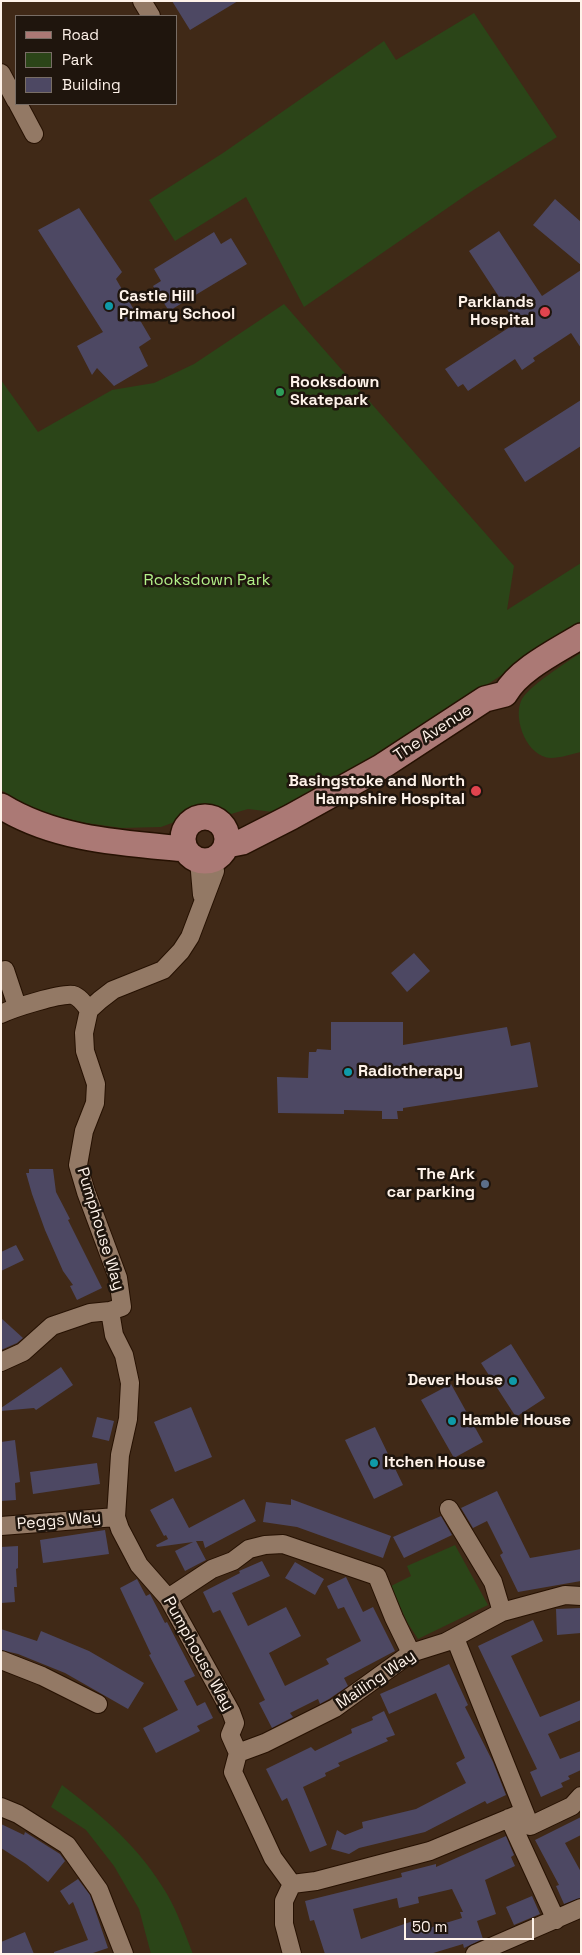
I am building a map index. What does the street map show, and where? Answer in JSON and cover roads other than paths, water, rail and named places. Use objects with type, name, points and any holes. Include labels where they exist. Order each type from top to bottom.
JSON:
[{"type":"street","points":[[142,1],[150,15]]},
{"type":"street","points":[[1,73],[15,98]]},
{"type":"street","points":[[19,105],[34,134]]},
{"type":"street","name":"The Avenue","points":[[205,845],[279,823],[381,767],[486,699],[504,694],[510,684],[522,674],[581,636]]},
{"type":"street","points":[[1,806],[16,815],[78,836],[118,842],[153,841],[205,845],[215,872],[202,901],[190,937],[171,963],[154,975],[113,990],[89,1010],[82,1000],[72,995],[17,1006],[1,1014]]},
{"type":"street","points":[[5,970],[17,1006]]},
{"type":"street","name":"Pumphouse Way","points":[[89,1010],[84,1033],[86,1051],[96,1084],[95,1103],[84,1131],[78,1165],[118,1278],[122,1307],[110,1311],[114,1335],[124,1356],[130,1383],[128,1419],[120,1455],[116,1516],[120,1529],[139,1565],[168,1598],[231,1712],[235,1723],[230,1734],[238,1753],[233,1772],[273,1858],[292,1884]]},
{"type":"street","points":[[1,1362],[23,1352],[52,1326],[90,1313],[110,1311]]},
{"type":"street","points":[[449,1509],[493,1582],[502,1612]]},
{"type":"street","name":"Peggs Way","points":[[1,1526],[116,1516]]},
{"type":"street","points":[[168,1598],[212,1568],[233,1561],[249,1549],[265,1545],[283,1544],[377,1576],[411,1653]]},
{"type":"street","name":"Mailing Way","points":[[238,1753],[265,1743],[335,1708],[411,1653],[455,1638],[502,1612],[565,1595],[581,1596]]},
{"type":"street","points":[[455,1638],[556,1920]]},
{"type":"street","points":[[1,1660],[42,1676],[98,1704]]},
{"type":"street","points":[[292,1954],[284,1924],[284,1901],[292,1884],[316,1881],[430,1851],[521,1819],[572,1806],[581,1796]]},
{"type":"street","points":[[1,1807],[18,1814],[67,1845],[99,1890],[124,1954]]},
{"type":"street","points":[[475,1954],[581,1908]]},
{"type":"place","name":"Castle Hill Primary School","points":[[109,306]]},
{"type":"place","name":"Parklands Hospital","points":[[545,312]]},
{"type":"place","name":"Rooksdown Skatepark","points":[[280,392]]},
{"type":"place","name":"Basingstoke and North Hampshire Hospital","points":[[476,791]]},
{"type":"place","name":"Radiotherapy","points":[[348,1072]]},
{"type":"place","name":"The Ark car parking","points":[[485,1184]]},
{"type":"place","name":"Dever House","points":[[513,1381]]},
{"type":"place","name":"Hamble House","points":[[452,1421]]},
{"type":"place","name":"Itchen House","points":[[374,1463]]},
{"type":"park label","name":"Rooksdown Park","points":[[207,581]]}]
